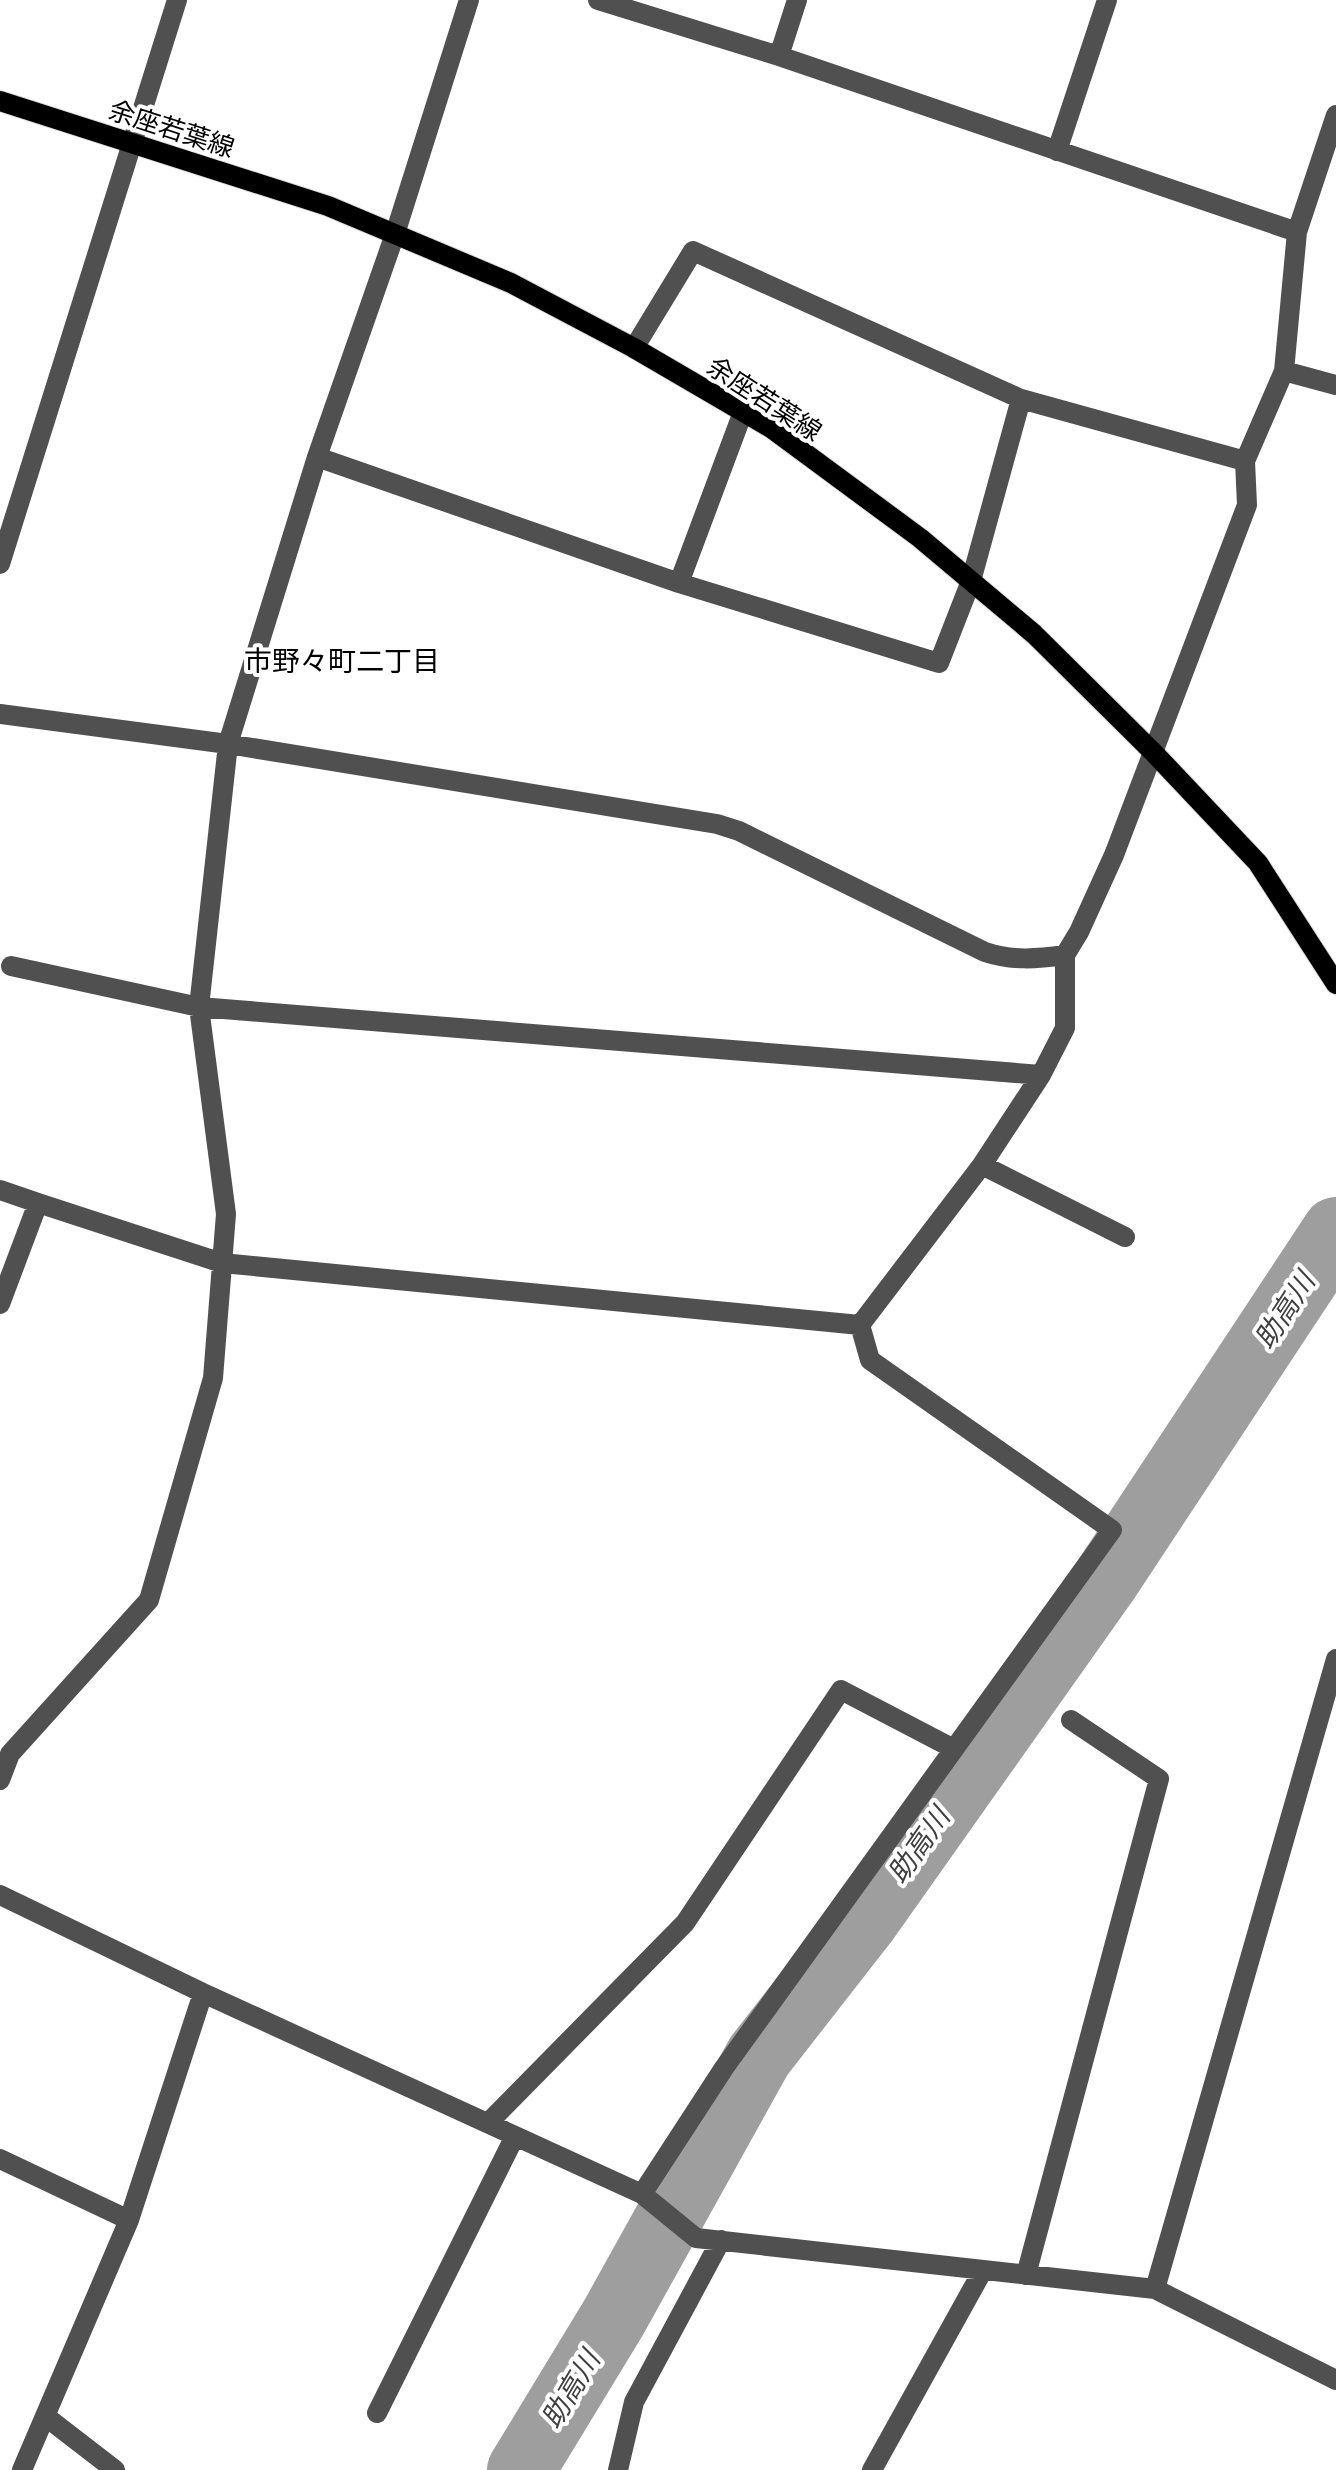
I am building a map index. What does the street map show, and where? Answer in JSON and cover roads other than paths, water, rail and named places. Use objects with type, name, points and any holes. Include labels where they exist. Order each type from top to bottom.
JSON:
[{"type":"main road","name":"余座若葉線","points":[[0,101],[328,206],[511,283],[634,348],[771,428],[920,538],[1034,634],[1154,753],[1258,863],[1332,968]]},
{"type":"street","points":[[0,564],[177,0]]},
{"type":"street","points":[[0,1780],[10,1754],[149,1600],[213,1378],[226,1214],[199,1007],[228,744],[317,457],[395,234],[469,0]]},
{"type":"street","points":[[598,0],[779,56],[1297,232]]},
{"type":"street","points":[[779,56],[797,0]]},
{"type":"street","points":[[1057,151],[1107,0]]},
{"type":"street","points":[[860,1325],[982,1165],[1041,1075],[1065,1028],[1065,955],[1096,896],[1154,753],[1247,505],[1245,461],[1284,371],[1297,232],[1336,115]]},
{"type":"street","points":[[634,348],[693,251],[1021,399],[1245,461]]},
{"type":"street","points":[[1284,371],[1336,385]]},
{"type":"street","points":[[317,457],[679,583],[939,663],[971,581],[1021,399]]},
{"type":"street","points":[[679,583],[743,412]]},
{"type":"street","points":[[0,714],[228,744],[717,824],[739,831],[985,952],[1020,959],[1065,955]]},
{"type":"street","points":[[11,966],[199,1007],[1041,1075]]},
{"type":"street","points":[[982,1165],[1125,1237]]},
{"type":"street","points":[[0,1190],[222,1263],[860,1325]]},
{"type":"street","points":[[0,1304],[38,1203]]},
{"type":"street","points":[[647,2199],[724,2068],[1112,1530],[870,1360],[860,1325]]},
{"type":"street","points":[[1155,2289],[1336,1659]]},
{"type":"street","points":[[488,2123],[685,1923],[841,1690],[954,1749]]},
{"type":"street","points":[[1026,2275],[1159,1779],[1071,1720]]},
{"type":"street","points":[[0,1895],[647,2199],[696,2238],[1155,2289],[1336,2379]]},
{"type":"street","points":[[22,2470],[129,2220],[203,1993]]},
{"type":"street","points":[[377,2413],[515,2136]]},
{"type":"street","points":[[0,2159],[129,2220]]},
{"type":"street","points":[[618,2470],[634,2402],[721,2240]]},
{"type":"street","points":[[872,2470],[983,2270]]},
{"type":"street","points":[[45,2416],[115,2470]]},
{"type":"waterway","name":"助高川","points":[[521,2470],[614,2317],[759,2056],[865,1920],[1107,1578],[1336,1231]]},
{"type":"district","name":"市野々町二丁目","points":[[342,660]]}]
